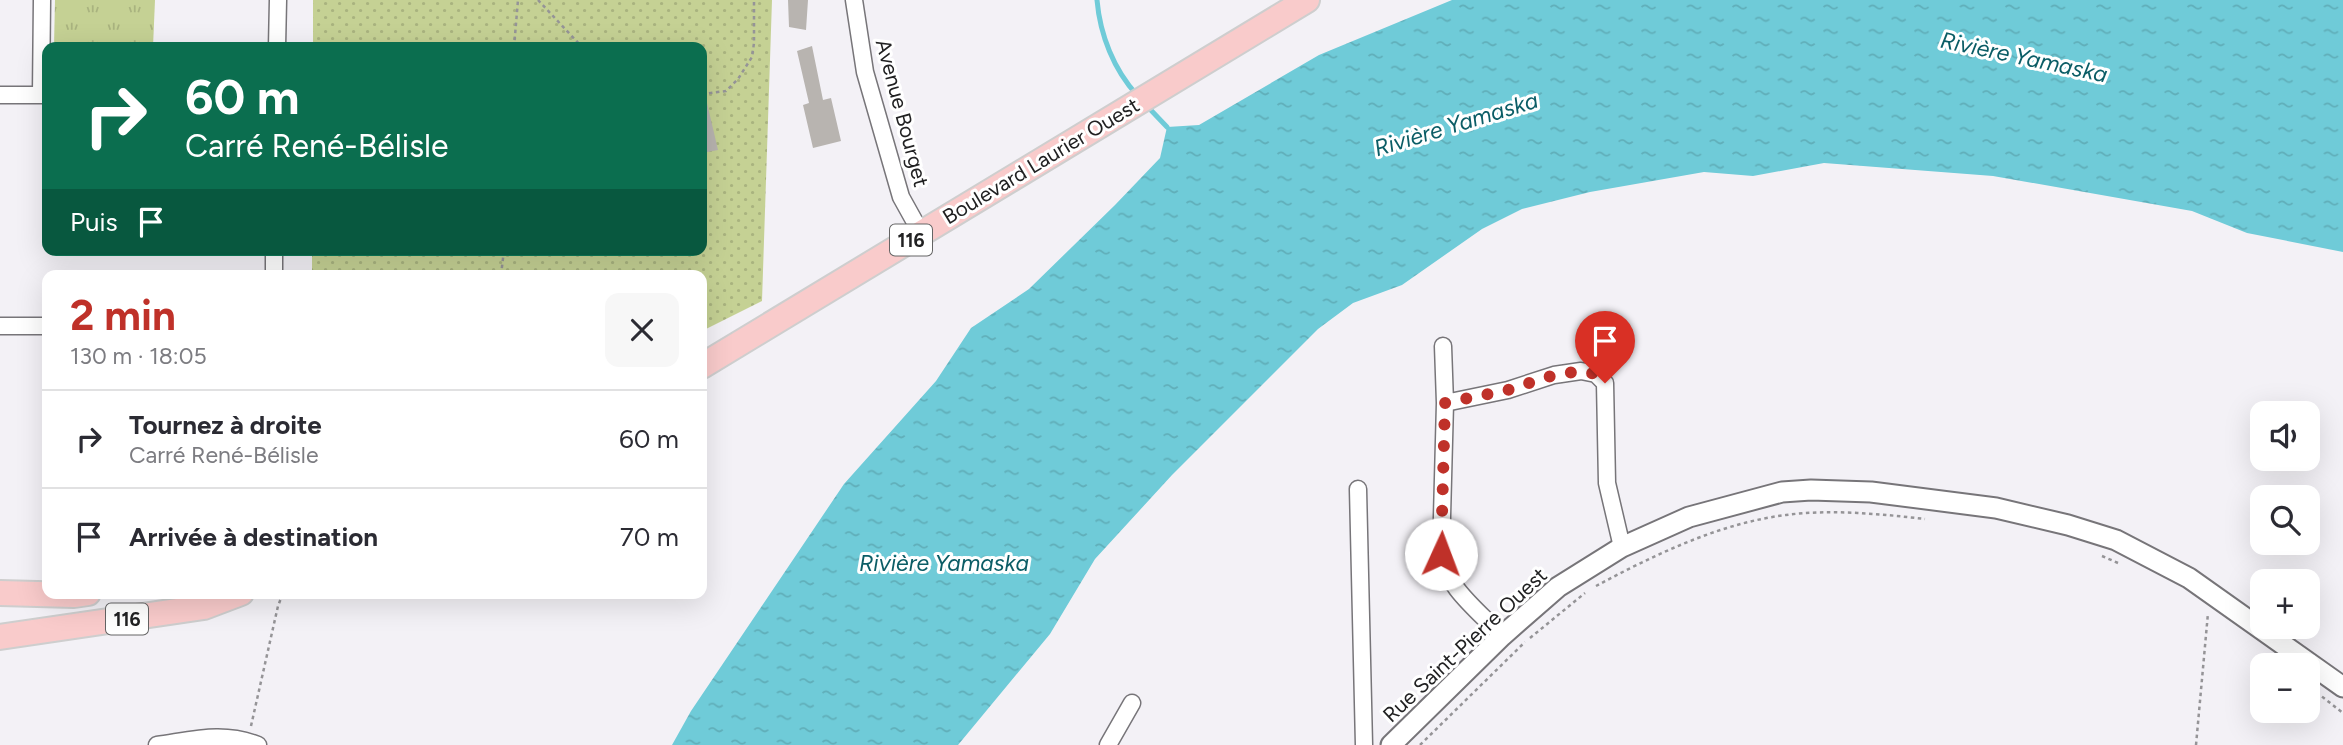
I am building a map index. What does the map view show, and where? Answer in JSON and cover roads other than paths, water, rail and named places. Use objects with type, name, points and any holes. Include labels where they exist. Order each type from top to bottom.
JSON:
[{"type":"main road","name":"Boulevard Laurier Ouest","points":[[707,363],[1307,0]]},
{"type":"main road","name":"116","points":[[0,593],[42,594]]},
{"type":"main road","name":"116","points":[[4,639],[204,607],[225,599]]},
{"type":"street","points":[[42,0],[43,42]]},
{"type":"street","points":[[277,42],[278,0]]},
{"type":"street","name":"Avenue Bourget","points":[[854,0],[866,72],[901,197],[921,233]]},
{"type":"street","points":[[0,95],[42,95]]},
{"type":"street","points":[[0,326],[42,326]]},
{"type":"street","points":[[1443,346],[1443,569],[1455,586],[1502,636]]},
{"type":"street","points":[[1445,403],[1508,390],[1554,375],[1581,371],[1596,374],[1605,383],[1607,483],[1622,547]]},
{"type":"street","name":"Rue Saint-Pierre Ouest","points":[[1358,489],[1364,745]]},
{"type":"street","name":"Rue Saint-Pierre Ouest","points":[[1391,745],[1502,636],[1558,587],[1622,547],[1689,517],[1782,492],[1811,490],[1871,492],[1996,508],[2068,525],[2116,540],[2189,578],[2343,688]]},
{"type":"street","points":[[1108,745],[1132,703]]},
{"type":"street","points":[[158,745],[219,736],[253,743]]},
{"type":"water","name":"Rivière Yamaska","points":[[1452,0],[2343,0],[2343,252],[2247,233],[2192,211],[1993,176],[1824,163],[1753,176],[1704,172],[1590,192],[1522,209],[1482,229],[1402,285],[1353,303],[1318,329],[1172,475],[1095,559],[1050,634],[958,745],[672,745],[691,711],[844,484],[936,381],[971,328],[1029,289],[1160,158],[1167,127],[1199,125],[1319,55]]},
{"type":"waterway","points":[[1097,0],[1109,51],[1121,75],[1137,95]]},
{"type":"waterway","points":[[1146,105],[1167,127]]}]
